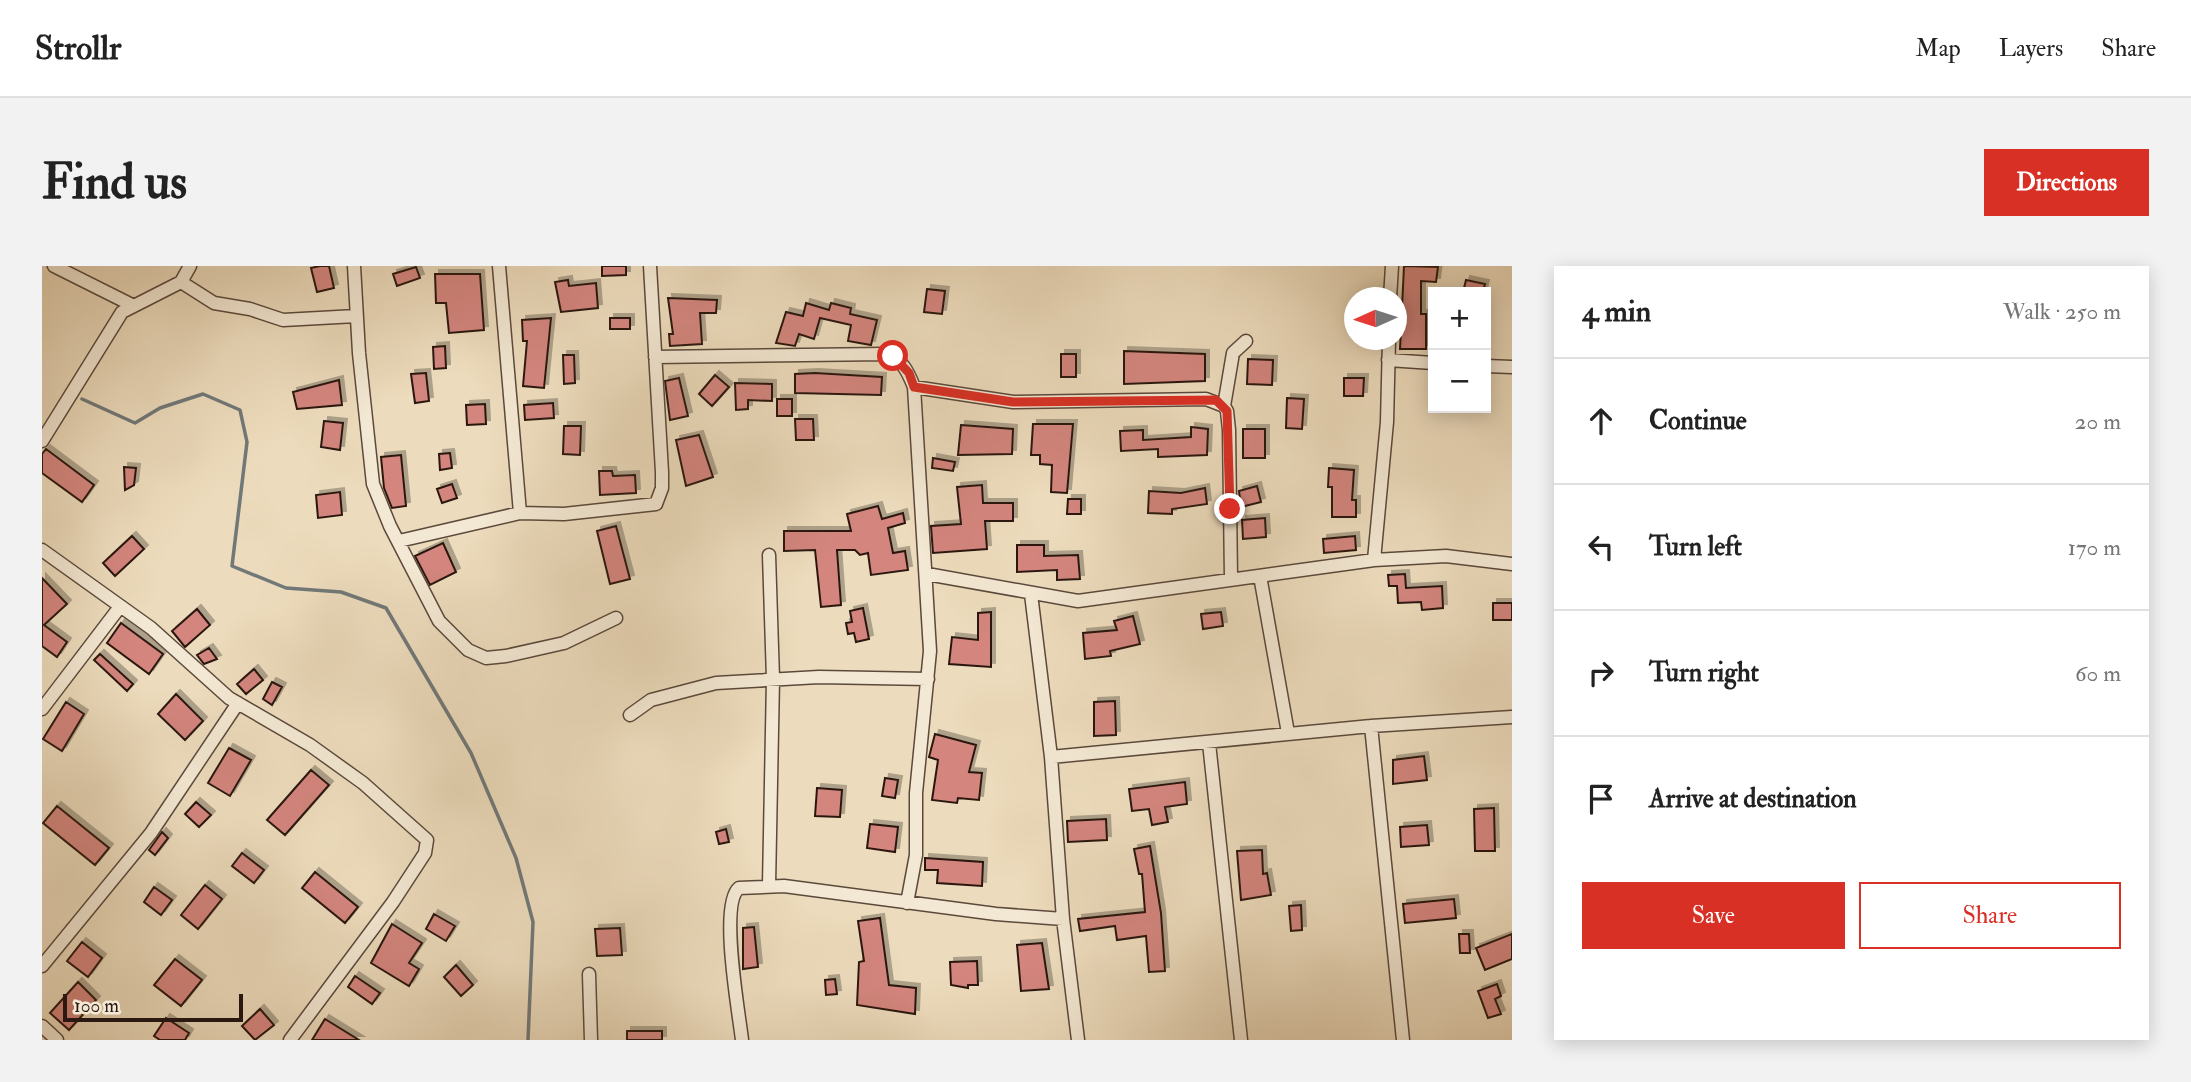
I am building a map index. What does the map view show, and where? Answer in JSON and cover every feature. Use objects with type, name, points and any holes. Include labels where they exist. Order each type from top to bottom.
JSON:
[{"type":"street","points":[[54,266],[132,305]]},
{"type":"street","points":[[42,441],[122,312],[132,305],[164,293],[181,282],[190,266]]},
{"type":"street","points":[[354,266],[356,316],[373,484],[439,621],[478,656],[506,656],[564,643],[616,618]]},
{"type":"street","points":[[499,266],[520,513]]},
{"type":"street","points":[[399,541],[520,513],[564,514],[656,504],[662,488],[662,472],[650,266]]},
{"type":"street","points":[[1391,287],[1392,266]]},
{"type":"street","points":[[181,282],[214,303],[250,309],[283,320],[356,316]]},
{"type":"street","points":[[1231,578],[1228,430],[1224,405],[1233,353],[1247,341]]},
{"type":"street","points":[[1374,560],[1384,470],[1388,350]]},
{"type":"street","points":[[655,357],[885,354],[900,362],[914,387],[916,454],[927,574],[928,679],[916,793],[916,855],[907,903]]},
{"type":"street","points":[[1388,360],[1428,363]]},
{"type":"street","points":[[1491,366],[1512,367]]},
{"type":"street","points":[[914,387],[1013,402],[1206,399],[1224,405]]},
{"type":"street","points":[[42,550],[119,608],[151,628],[238,703],[310,745],[363,783],[423,834],[428,845],[393,902],[292,1039]]},
{"type":"street","points":[[769,555],[773,679],[769,886]]},
{"type":"street","points":[[927,574],[1078,601],[1374,560],[1446,556],[1512,564]]},
{"type":"street","points":[[1260,576],[1288,733]]},
{"type":"street","points":[[1031,594],[1051,757],[1063,919],[1078,1040]]},
{"type":"street","points":[[42,709],[119,608]]},
{"type":"street","points":[[630,715],[651,700],[716,683],[819,677],[928,679]]},
{"type":"street","points":[[42,966],[151,833],[238,703]]},
{"type":"street","points":[[1051,757],[1288,733],[1512,717]]},
{"type":"street","points":[[1371,726],[1403,1040]]},
{"type":"street","points":[[1209,743],[1241,1040]]},
{"type":"street","points":[[742,1040],[731,953],[731,898],[738,888],[769,886],[860,894],[907,903],[1063,919]]},
{"type":"street","points":[[589,975],[591,1040]]},
{"type":"street","points":[[42,1026],[57,1040]]},
{"type":"building","points":[[329,266],[334,288],[317,292],[311,268]]},
{"type":"building","points":[[602,266],[626,266],[626,275],[602,276]]},
{"type":"building","points":[[1404,266],[1438,267],[1436,282],[1421,281],[1421,314],[1426,314],[1426,349],[1407,349],[1407,287],[1403,287]]},
{"type":"building","points":[[416,267],[420,278],[397,286],[393,274]]},
{"type":"building","points":[[435,274],[480,274],[484,330],[449,333],[446,303],[436,303]]},
{"type":"building","points":[[568,280],[569,286],[596,283],[598,308],[561,312],[555,282]]},
{"type":"building","points":[[1466,280],[1485,284],[1484,287],[1464,287]]},
{"type":"building","points":[[927,289],[945,291],[942,314],[924,312]]},
{"type":"building","points":[[668,298],[717,300],[716,313],[700,313],[702,344],[670,346],[669,334],[673,334]]},
{"type":"building","points":[[806,303],[829,310],[831,303],[851,308],[850,314],[877,320],[871,345],[848,341],[851,325],[820,318],[814,339],[799,334],[795,346],[776,343],[786,312],[803,316]]},
{"type":"building","points":[[551,318],[544,388],[523,386],[527,341],[523,341],[522,320]]},
{"type":"building","points":[[610,318],[630,318],[630,329],[610,329]]},
{"type":"building","points":[[445,346],[446,368],[434,369],[433,347]]},
{"type":"building","points":[[1124,351],[1205,354],[1205,381],[1124,384]]},
{"type":"building","points":[[1061,354],[1076,354],[1076,377],[1061,377]]},
{"type":"building","points":[[563,355],[574,355],[575,383],[564,384]]},
{"type":"building","points":[[1248,359],[1273,360],[1272,385],[1247,384]]},
{"type":"building","points":[[426,373],[429,401],[415,403],[411,374]]},
{"type":"building","points":[[795,374],[882,377],[881,395],[795,393]]},
{"type":"building","points":[[715,375],[729,387],[712,406],[699,394]]},
{"type":"building","points":[[679,378],[688,416],[670,420],[665,381]]},
{"type":"building","points":[[1344,378],[1364,378],[1363,396],[1344,396]]},
{"type":"building","points":[[339,380],[342,405],[297,409],[293,392]]},
{"type":"building","points":[[735,383],[772,384],[772,401],[748,400],[748,409],[736,410]]},
{"type":"building","points":[[1287,398],[1304,399],[1302,429],[1286,428]]},
{"type":"building","points":[[777,399],[792,399],[792,416],[777,416]]},
{"type":"building","points":[[553,403],[554,418],[525,420],[524,405]]},
{"type":"building","points":[[485,404],[486,424],[467,425],[466,405]]},
{"type":"building","points":[[795,419],[813,419],[814,440],[796,440]]},
{"type":"building","points":[[324,421],[343,423],[340,450],[321,447]]},
{"type":"building","points":[[1033,424],[1073,424],[1067,493],[1051,492],[1052,465],[1040,464],[1040,455],[1031,455]]},
{"type":"building","points":[[961,425],[1013,429],[1012,454],[958,455]]},
{"type":"building","points":[[564,426],[581,426],[580,455],[563,454]]},
{"type":"building","points":[[1191,427],[1208,429],[1207,455],[1158,457],[1158,449],[1121,451],[1120,431],[1143,430],[1143,440],[1191,437]]},
{"type":"building","points":[[1243,429],[1265,429],[1265,458],[1243,458]]},
{"type":"building","points":[[699,435],[713,477],[686,486],[676,440]]},
{"type":"building","points":[[46,449],[94,485],[82,502],[42,473],[42,454]]},
{"type":"building","points":[[450,453],[452,468],[440,470],[439,454]]},
{"type":"building","points":[[401,455],[406,506],[392,508],[384,488],[381,457]]},
{"type":"building","points":[[933,458],[955,462],[953,471],[932,468]]},
{"type":"building","points":[[124,467],[136,468],[134,485],[125,490]]},
{"type":"building","points":[[1329,468],[1354,470],[1352,500],[1356,500],[1356,517],[1332,517],[1332,487],[1328,487]]},
{"type":"building","points":[[599,471],[612,471],[613,476],[635,475],[636,493],[600,495]]},
{"type":"building","points":[[452,484],[457,498],[442,503],[437,489]]},
{"type":"building","points":[[982,485],[983,503],[1013,503],[1013,521],[985,521],[987,549],[933,553],[931,526],[961,524],[957,487]]},
{"type":"building","points":[[1257,486],[1261,502],[1241,507],[1239,491]]},
{"type":"building","points":[[1205,488],[1207,504],[1172,509],[1172,514],[1148,513],[1149,491],[1181,493]]},
{"type":"building","points":[[340,492],[342,515],[318,518],[316,495]]},
{"type":"building","points":[[1068,499],[1081,499],[1081,514],[1067,514]]},
{"type":"building","points":[[878,506],[882,519],[903,513],[905,523],[888,528],[893,553],[905,551],[908,570],[871,575],[868,553],[860,555],[855,550],[837,550],[841,605],[821,607],[815,550],[784,551],[784,531],[851,531],[847,514]]},
{"type":"building","points":[[1265,518],[1266,537],[1243,539],[1242,520]]},
{"type":"building","points":[[616,526],[630,579],[610,584],[597,531]]},
{"type":"building","points":[[132,536],[144,549],[115,576],[103,563]]},
{"type":"building","points":[[1355,536],[1356,550],[1324,553],[1323,539]]},
{"type":"building","points":[[443,543],[456,572],[430,585],[415,556]]},
{"type":"building","points":[[1017,545],[1044,545],[1044,556],[1078,555],[1080,579],[1057,580],[1057,570],[1017,572]]},
{"type":"building","points":[[1405,574],[1406,588],[1442,586],[1443,608],[1422,610],[1421,602],[1398,603],[1397,586],[1389,586],[1388,575]]},
{"type":"building","points":[[42,578],[67,604],[44,625],[67,642],[57,657],[42,646]]},
{"type":"building","points":[[1493,603],[1512,603],[1512,620],[1493,620]]},
{"type":"building","points":[[863,608],[869,639],[856,642],[854,633],[848,634],[846,623],[852,622],[850,611]]},
{"type":"building","points":[[197,609],[210,625],[185,647],[172,631]]},
{"type":"building","points":[[991,612],[991,667],[949,664],[952,637],[978,640],[978,613]]},
{"type":"building","points":[[1221,612],[1223,626],[1203,629],[1201,614]]},
{"type":"building","points":[[1133,616],[1140,644],[1110,651],[1111,656],[1085,659],[1083,633],[1117,630],[1114,621]]},
{"type":"building","points":[[121,623],[163,654],[149,674],[107,643]]},
{"type":"building","points":[[209,648],[217,659],[204,664],[197,655]]},
{"type":"building","points":[[100,654],[133,684],[127,691],[94,660]]},
{"type":"building","points":[[254,669],[263,680],[246,694],[237,684]]},
{"type":"building","points":[[272,682],[282,687],[272,705],[263,699]]},
{"type":"building","points":[[176,694],[203,721],[185,740],[158,714]]},
{"type":"building","points":[[1115,701],[1116,735],[1094,736],[1094,702]]},
{"type":"building","points":[[66,702],[84,714],[62,751],[43,739]]},
{"type":"building","points":[[935,734],[976,745],[969,772],[982,773],[979,800],[958,798],[957,803],[932,800],[938,760],[929,757]]},
{"type":"building","points":[[229,748],[251,760],[230,796],[208,783]]},
{"type":"building","points":[[1424,756],[1427,780],[1393,784],[1393,760]]},
{"type":"building","points":[[311,770],[329,785],[285,835],[267,820]]},
{"type":"building","points":[[885,778],[898,780],[895,798],[882,796]]},
{"type":"building","points":[[1185,782],[1187,804],[1165,807],[1168,822],[1152,825],[1149,809],[1132,811],[1129,789]]},
{"type":"building","points":[[817,788],[842,790],[840,817],[815,816]]},
{"type":"building","points":[[196,802],[211,815],[199,827],[185,814]]},
{"type":"building","points":[[57,806],[109,848],[95,865],[43,823]]},
{"type":"building","points":[[1494,808],[1495,851],[1475,851],[1474,809]]},
{"type":"building","points":[[1106,819],[1107,840],[1068,842],[1067,821]]},
{"type":"building","points":[[870,824],[898,827],[895,852],[867,848]]},
{"type":"building","points":[[1427,825],[1429,845],[1401,847],[1400,827]]},
{"type":"building","points":[[726,829],[729,842],[719,844],[716,832]]},
{"type":"building","points":[[162,832],[168,838],[155,855],[149,850]]},
{"type":"building","points":[[1150,846],[1161,913],[1165,971],[1149,972],[1146,936],[1117,940],[1115,926],[1080,931],[1078,919],[1145,912],[1142,874],[1139,874],[1134,849]]},
{"type":"building","points":[[1262,850],[1263,874],[1267,873],[1271,895],[1241,900],[1237,851]]},
{"type":"building","points":[[242,853],[264,870],[254,883],[232,866]]},
{"type":"building","points":[[925,858],[983,862],[982,886],[937,883],[938,870],[925,870]]},
{"type":"building","points":[[315,872],[358,907],[345,923],[302,888]]},
{"type":"building","points":[[205,885],[222,899],[198,929],[181,915]]},
{"type":"building","points":[[154,887],[172,900],[161,915],[144,902]]},
{"type":"building","points":[[1454,899],[1456,918],[1405,923],[1403,904]]},
{"type":"building","points":[[1301,905],[1302,930],[1291,931],[1289,906]]},
{"type":"building","points":[[434,914],[455,926],[446,941],[426,929]]},
{"type":"building","points":[[880,918],[889,985],[916,988],[915,1014],[857,1005],[859,962],[864,961],[858,921]]},
{"type":"building","points":[[392,924],[422,943],[409,963],[419,969],[409,986],[371,963]]},
{"type":"building","points":[[754,927],[758,967],[743,969],[743,928]]},
{"type":"building","points":[[620,928],[622,955],[597,956],[595,929]]},
{"type":"building","points":[[1459,934],[1469,934],[1470,953],[1460,953]]},
{"type":"building","points":[[1512,934],[1512,959],[1485,970],[1476,948]]},
{"type":"building","points":[[82,942],[102,958],[88,977],[67,961]]},
{"type":"building","points":[[1042,943],[1049,989],[1021,991],[1017,945]]},
{"type":"building","points":[[175,959],[202,980],[181,1006],[154,985]]},
{"type":"building","points":[[977,961],[978,985],[968,985],[968,988],[951,985],[950,962]]},
{"type":"building","points":[[456,965],[473,985],[461,996],[444,977]]},
{"type":"building","points":[[355,976],[380,993],[372,1004],[348,987]]},
{"type":"building","points":[[835,979],[837,994],[826,995],[825,980]]},
{"type":"building","points":[[78,982],[96,1000],[69,1030],[50,1013]]},
{"type":"building","points":[[1497,984],[1501,996],[1495,999],[1501,1014],[1488,1018],[1478,991]]},
{"type":"building","points":[[260,1009],[274,1025],[255,1040],[242,1026]]},
{"type":"building","points":[[166,1018],[189,1033],[185,1040],[160,1040],[154,1036]]},
{"type":"building","points":[[325,1019],[359,1040],[312,1040]]},
{"type":"building","points":[[627,1031],[662,1031],[662,1040],[627,1040]]},
{"type":"waterway","points":[[82,399],[135,423],[160,408],[203,394],[240,410],[247,442],[232,566],[286,588],[341,592],[386,608],[471,753],[516,858],[533,922],[528,1040]]},
{"type":"route","points":[[893,356],[909,373],[914,387],[926,387],[983,400],[1216,400],[1224,405],[1227,411],[1230,509]]}]
